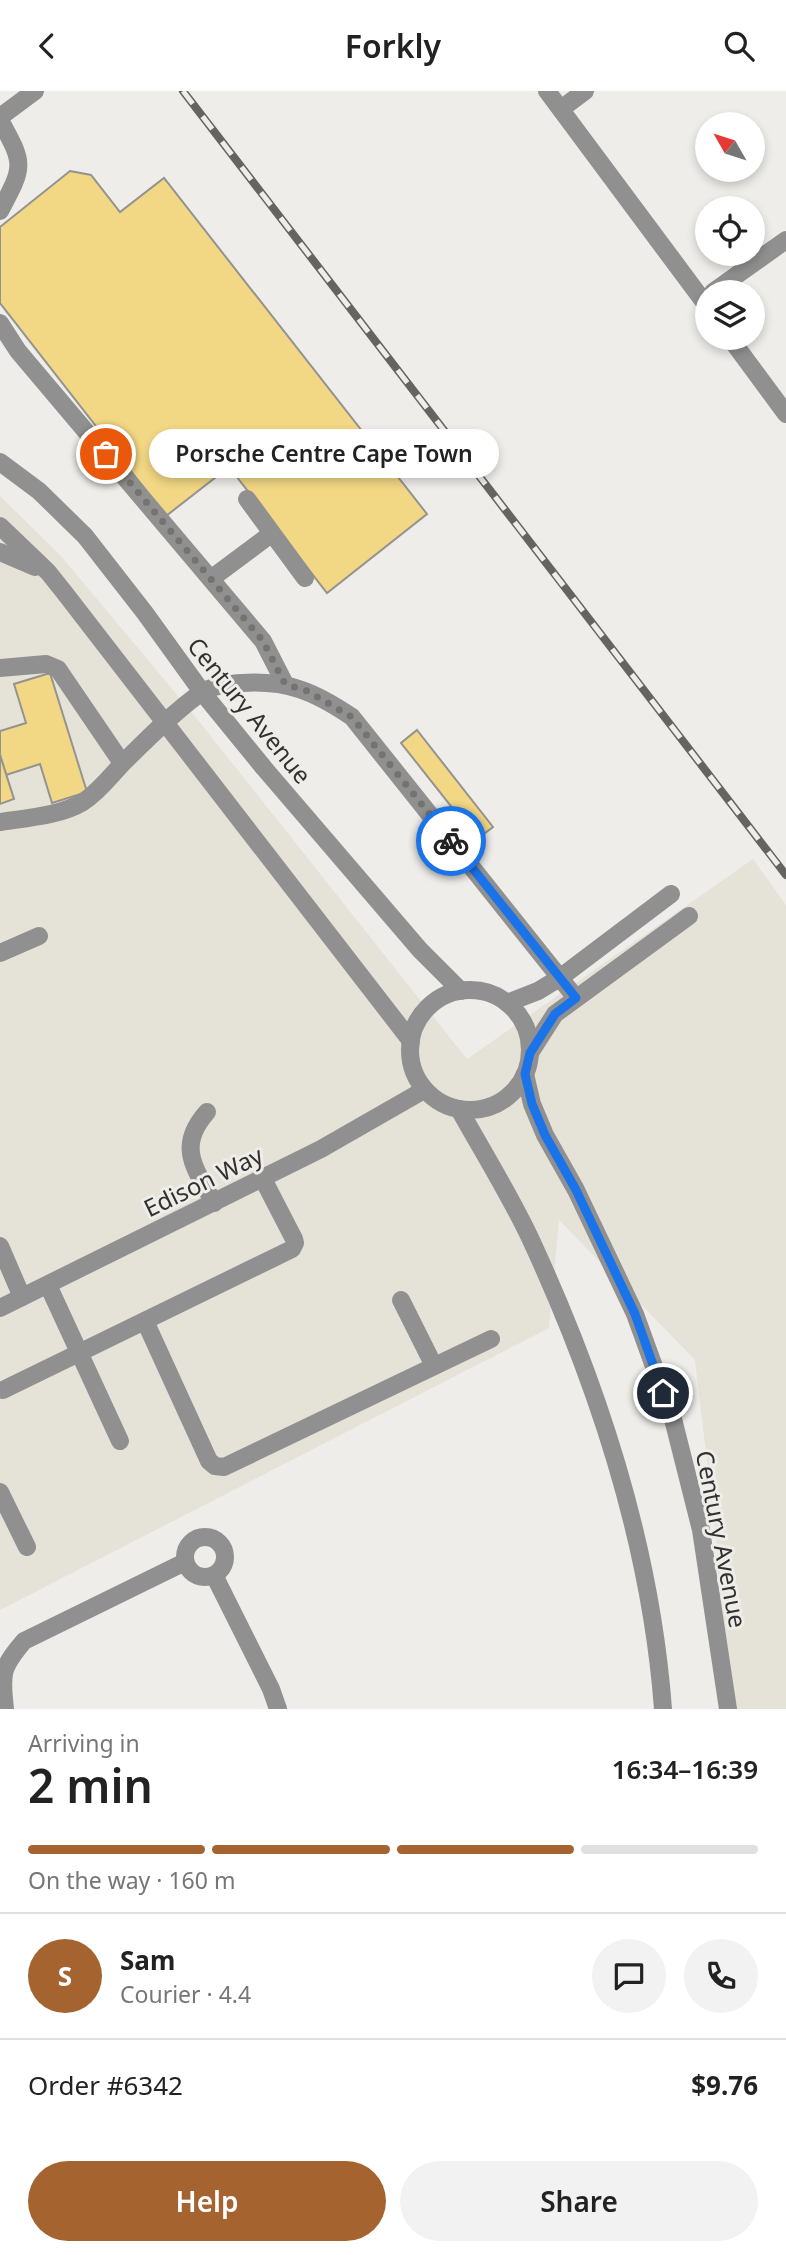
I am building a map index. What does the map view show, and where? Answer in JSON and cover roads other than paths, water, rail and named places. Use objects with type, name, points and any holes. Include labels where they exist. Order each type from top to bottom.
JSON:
[{"type":"street","points":[[0,211],[16,179],[19,162],[18,151],[0,118],[35,91]]},
{"type":"street","points":[[547,91],[695,283]]},
{"type":"street","points":[[561,109],[585,91]]},
{"type":"street","points":[[732,280],[786,240]]},
{"type":"street","points":[[0,323],[18,351],[263,641],[285,684]]},
{"type":"street","points":[[739,350],[786,414]]},
{"type":"street","name":"Century Avenue","points":[[0,462],[39,491],[85,536],[202,692],[273,778],[420,950],[461,991]]},
{"type":"street","points":[[247,499],[305,578]]},
{"type":"street","points":[[0,526],[48,572],[411,1041]]},
{"type":"street","points":[[212,578],[271,534]]},
{"type":"street","points":[[0,552],[48,572]]},
{"type":"street","points":[[0,668],[47,664],[58,669],[122,763]]},
{"type":"street","points":[[0,822],[76,806],[97,792],[122,763],[202,692],[226,684],[285,684],[307,691],[352,717],[576,998]]},
{"type":"street","points":[[507,1003],[538,991],[561,977],[671,894]]},
{"type":"street","points":[[530,1053],[528,1034],[520,1017],[507,1003],[485,993],[461,991],[433,1003],[423,1013],[415,1026],[410,1058],[415,1075],[424,1090],[440,1103],[459,1109],[491,1107],[517,1088],[525,1074],[530,1053],[555,1014],[688,916]]},
{"type":"street","points":[[0,953],[39,936]]},
{"type":"street","name":"Century Avenue","points":[[525,1074],[532,1104],[545,1135],[588,1215],[635,1314],[673,1419],[701,1530],[728,1709]]},
{"type":"street","name":"Edison Way","points":[[0,1308],[263,1179],[424,1090]]},
{"type":"street","points":[[459,1109],[530,1239],[576,1347],[604,1426],[627,1500],[648,1590],[659,1657],[663,1709]]},
{"type":"street","points":[[207,1112],[192,1132],[189,1146],[197,1172],[214,1203]]},
{"type":"street","points":[[4,1390],[294,1247],[294,1239],[263,1179]]},
{"type":"street","points":[[0,1246],[22,1297]]},
{"type":"street","points":[[48,1285],[120,1441]]},
{"type":"street","points":[[401,1300],[434,1366]]},
{"type":"street","points":[[145,1321],[209,1461],[215,1466],[224,1467],[491,1339]]},
{"type":"street","points":[[0,1492],[26,1547]]},
{"type":"street","points":[[201,1536],[217,1539],[223,1546],[226,1560],[220,1571],[214,1575],[197,1576],[185,1562],[187,1546],[201,1536]]},
{"type":"street","points":[[5,1709],[2,1685],[6,1662],[24,1641],[185,1562]]},
{"type":"street","points":[[214,1575],[271,1689],[278,1709]]},
{"type":"railway","points":[[183,91],[786,875]]},
{"type":"place","name":"Porsche Centre Cape Town","points":[[106,454]]}]
